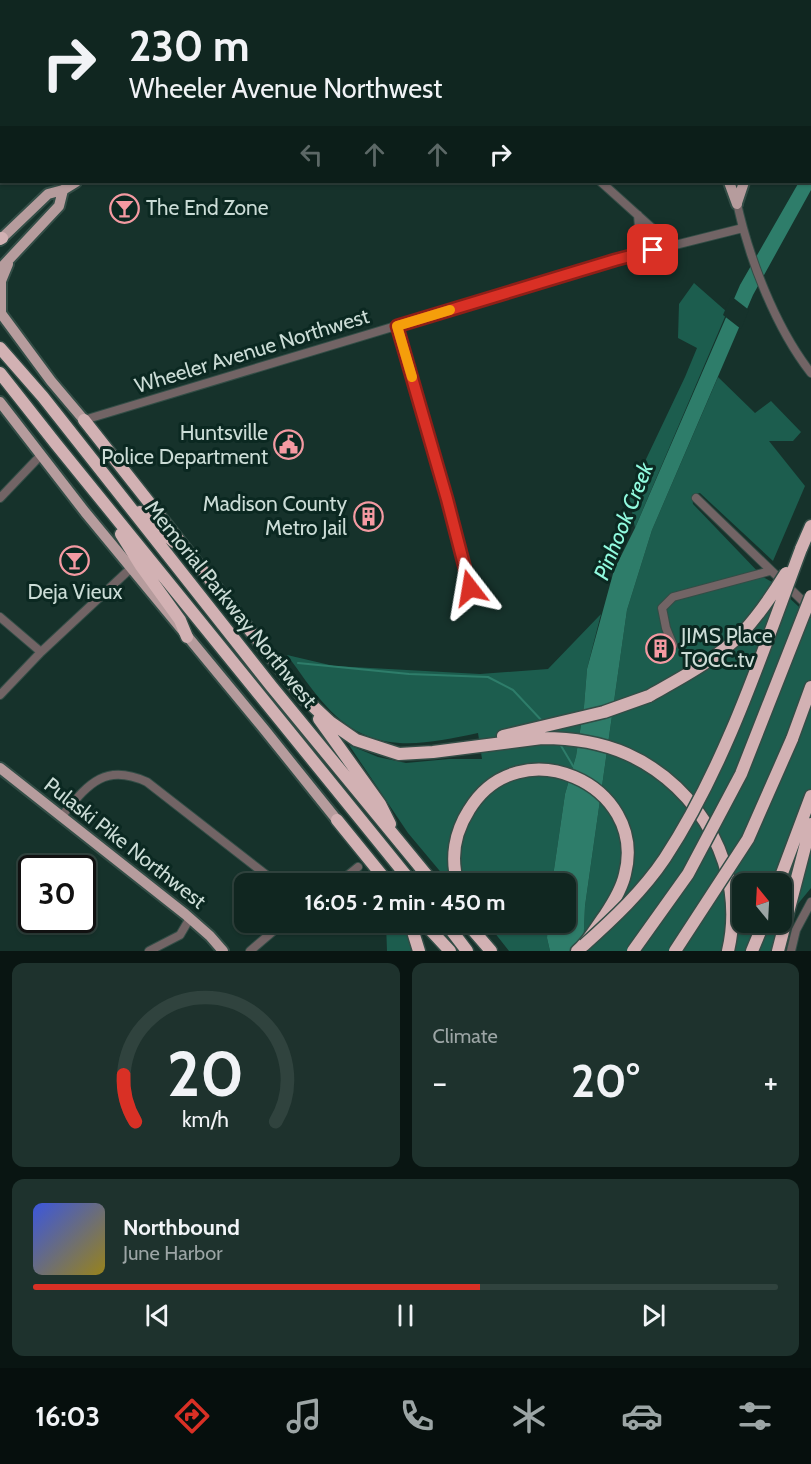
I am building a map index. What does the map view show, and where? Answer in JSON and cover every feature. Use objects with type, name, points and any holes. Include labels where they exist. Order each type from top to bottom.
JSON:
[{"type":"highway","name":"Memorial Parkway Northwest","points":[[0,348],[43,396],[113,488],[345,777],[425,873]]},
{"type":"highway","name":"Memorial Parkway Northwest","points":[[0,373],[404,873]]},
{"type":"highway","points":[[84,420],[301,695],[380,804],[395,835]]},
{"type":"highway","points":[[113,488],[199,565]]},
{"type":"highway","points":[[97,494],[141,566],[180,620],[187,637]]},
{"type":"highway","points":[[581,948],[623,909],[664,860],[699,800],[764,648],[811,526]]},
{"type":"highway","points":[[301,695],[330,722],[356,740],[399,754],[478,744],[604,712],[649,696],[695,670],[741,634],[770,599],[801,549]]},
{"type":"highway","points":[[633,951],[688,874],[741,774],[811,596]]},
{"type":"highway","points":[[675,951],[748,839],[792,740],[811,687]]},
{"type":"highway","points":[[792,740],[811,705]]},
{"type":"highway","points":[[478,744],[542,738],[584,741],[632,756],[674,784],[702,817],[724,862],[732,912],[728,951]]},
{"type":"highway","points":[[455,873],[454,861],[458,834],[465,816],[482,792],[497,780],[532,769],[551,769],[581,779],[599,792],[612,808],[625,837],[627,857],[625,876],[612,903],[581,948]]},
{"type":"highway","points":[[782,873],[811,796]]},
{"type":"highway","points":[[337,820],[379,873]]},
{"type":"highway","points":[[778,951],[811,824]]},
{"type":"highway","points":[[413,933],[419,951]]},
{"type":"highway","points":[[433,933],[450,951]]},
{"type":"highway","points":[[453,933],[466,951]]},
{"type":"highway","points":[[476,933],[490,949]]},
{"type":"highway","points":[[482,933],[490,949]]},
{"type":"highway","points":[[752,951],[759,933]]},
{"type":"main road","points":[[1,239],[48,194],[63,190],[74,183]]},
{"type":"main road","points":[[731,183],[737,204]]},
{"type":"main road","points":[[737,204],[744,183]]},
{"type":"main road","points":[[0,269],[59,206],[63,190]]},
{"type":"main road","points":[[10,258],[1,281],[0,313],[84,420]]},
{"type":"main road","points":[[0,327],[13,332]]},
{"type":"main road","points":[[0,402],[130,569],[337,820]]},
{"type":"main road","name":"Pulaski Pike Northwest","points":[[0,768],[190,918],[223,951]]},
{"type":"street","points":[[602,183],[672,246]]},
{"type":"street","points":[[737,204],[750,251],[777,317],[796,352],[811,372]]},
{"type":"street","points":[[634,255],[640,240],[638,215]]},
{"type":"street","name":"Wheeler Avenue Northwest","points":[[84,420],[634,255],[743,228]]},
{"type":"street","points":[[397,326],[470,588]]},
{"type":"street","points":[[0,498],[40,454]]},
{"type":"street","points":[[696,498],[811,609]]},
{"type":"street","points":[[0,695],[41,652],[130,569]]},
{"type":"street","points":[[674,645],[666,628],[662,608],[673,597],[770,571]]},
{"type":"street","points":[[0,617],[41,652]]},
{"type":"street","points":[[61,817],[85,789],[100,778],[114,774],[133,776],[147,782],[264,873]]},
{"type":"street","points":[[351,873],[358,867]]},
{"type":"street","points":[[791,951],[796,930],[811,902]]},
{"type":"street","points":[[149,951],[180,934],[190,918]]},
{"type":"street","points":[[250,951],[271,933]]},
{"type":"shaded area","points":[[798,183],[811,183],[811,190],[753,295],[652,530],[627,610],[585,906],[583,951],[550,951],[547,933],[576,933],[576,873],[553,873],[565,794],[576,756],[587,669],[614,570],[635,528],[740,285]]},
{"type":"shaded area","points":[[694,283],[727,312],[635,528],[629,495],[697,348],[678,338],[679,304]]},
{"type":"shaded area","points":[[718,377],[755,413],[771,401],[801,432],[793,441],[769,441],[805,486],[773,561],[700,493],[692,495],[693,504],[763,577],[772,582],[811,618],[811,888],[792,911],[792,873],[732,873],[732,933],[777,933],[772,951],[583,951],[585,906],[627,610],[652,530]]},
{"type":"shaded area","points":[[601,614],[587,669],[576,756],[565,794],[553,873],[462,873],[460,860],[464,837],[473,816],[488,797],[479,787],[457,819],[450,843],[448,873],[441,873],[408,833],[349,745],[378,757],[406,763],[482,759],[478,733],[437,741],[398,743],[380,740],[362,733],[344,723],[327,707],[287,655],[334,666],[480,674],[548,669]]},
{"type":"shaded area","points":[[386,933],[407,933],[413,951],[387,951]]},
{"type":"shaded area","points":[[495,933],[547,933],[550,951],[509,951]]},
{"type":"pier","points":[[731,296],[749,310],[741,329],[723,315]]},
{"type":"waterway","points":[[298,663],[409,674],[488,677],[513,690],[544,723]]},
{"type":"waterway","points":[[560,744],[573,766]]},
{"type":"slow traffic","points":[[412,377],[397,326],[450,310]]},
{"type":"place","name":"The End Zone","points":[[125,208]]},
{"type":"place","name":"Huntsville Police Department","points":[[289,445]]},
{"type":"place","name":"Madison County Metro Jail","points":[[368,516]]},
{"type":"place","name":"Deja Vieux","points":[[75,561]]},
{"type":"place","name":"JIMS Place TOCC.tv","points":[[660,648]]},
{"type":"route","points":[[470,588],[397,326],[653,250]]},
{"type":"water label","name":"Pinhook Creek","points":[[623,521]]}]
